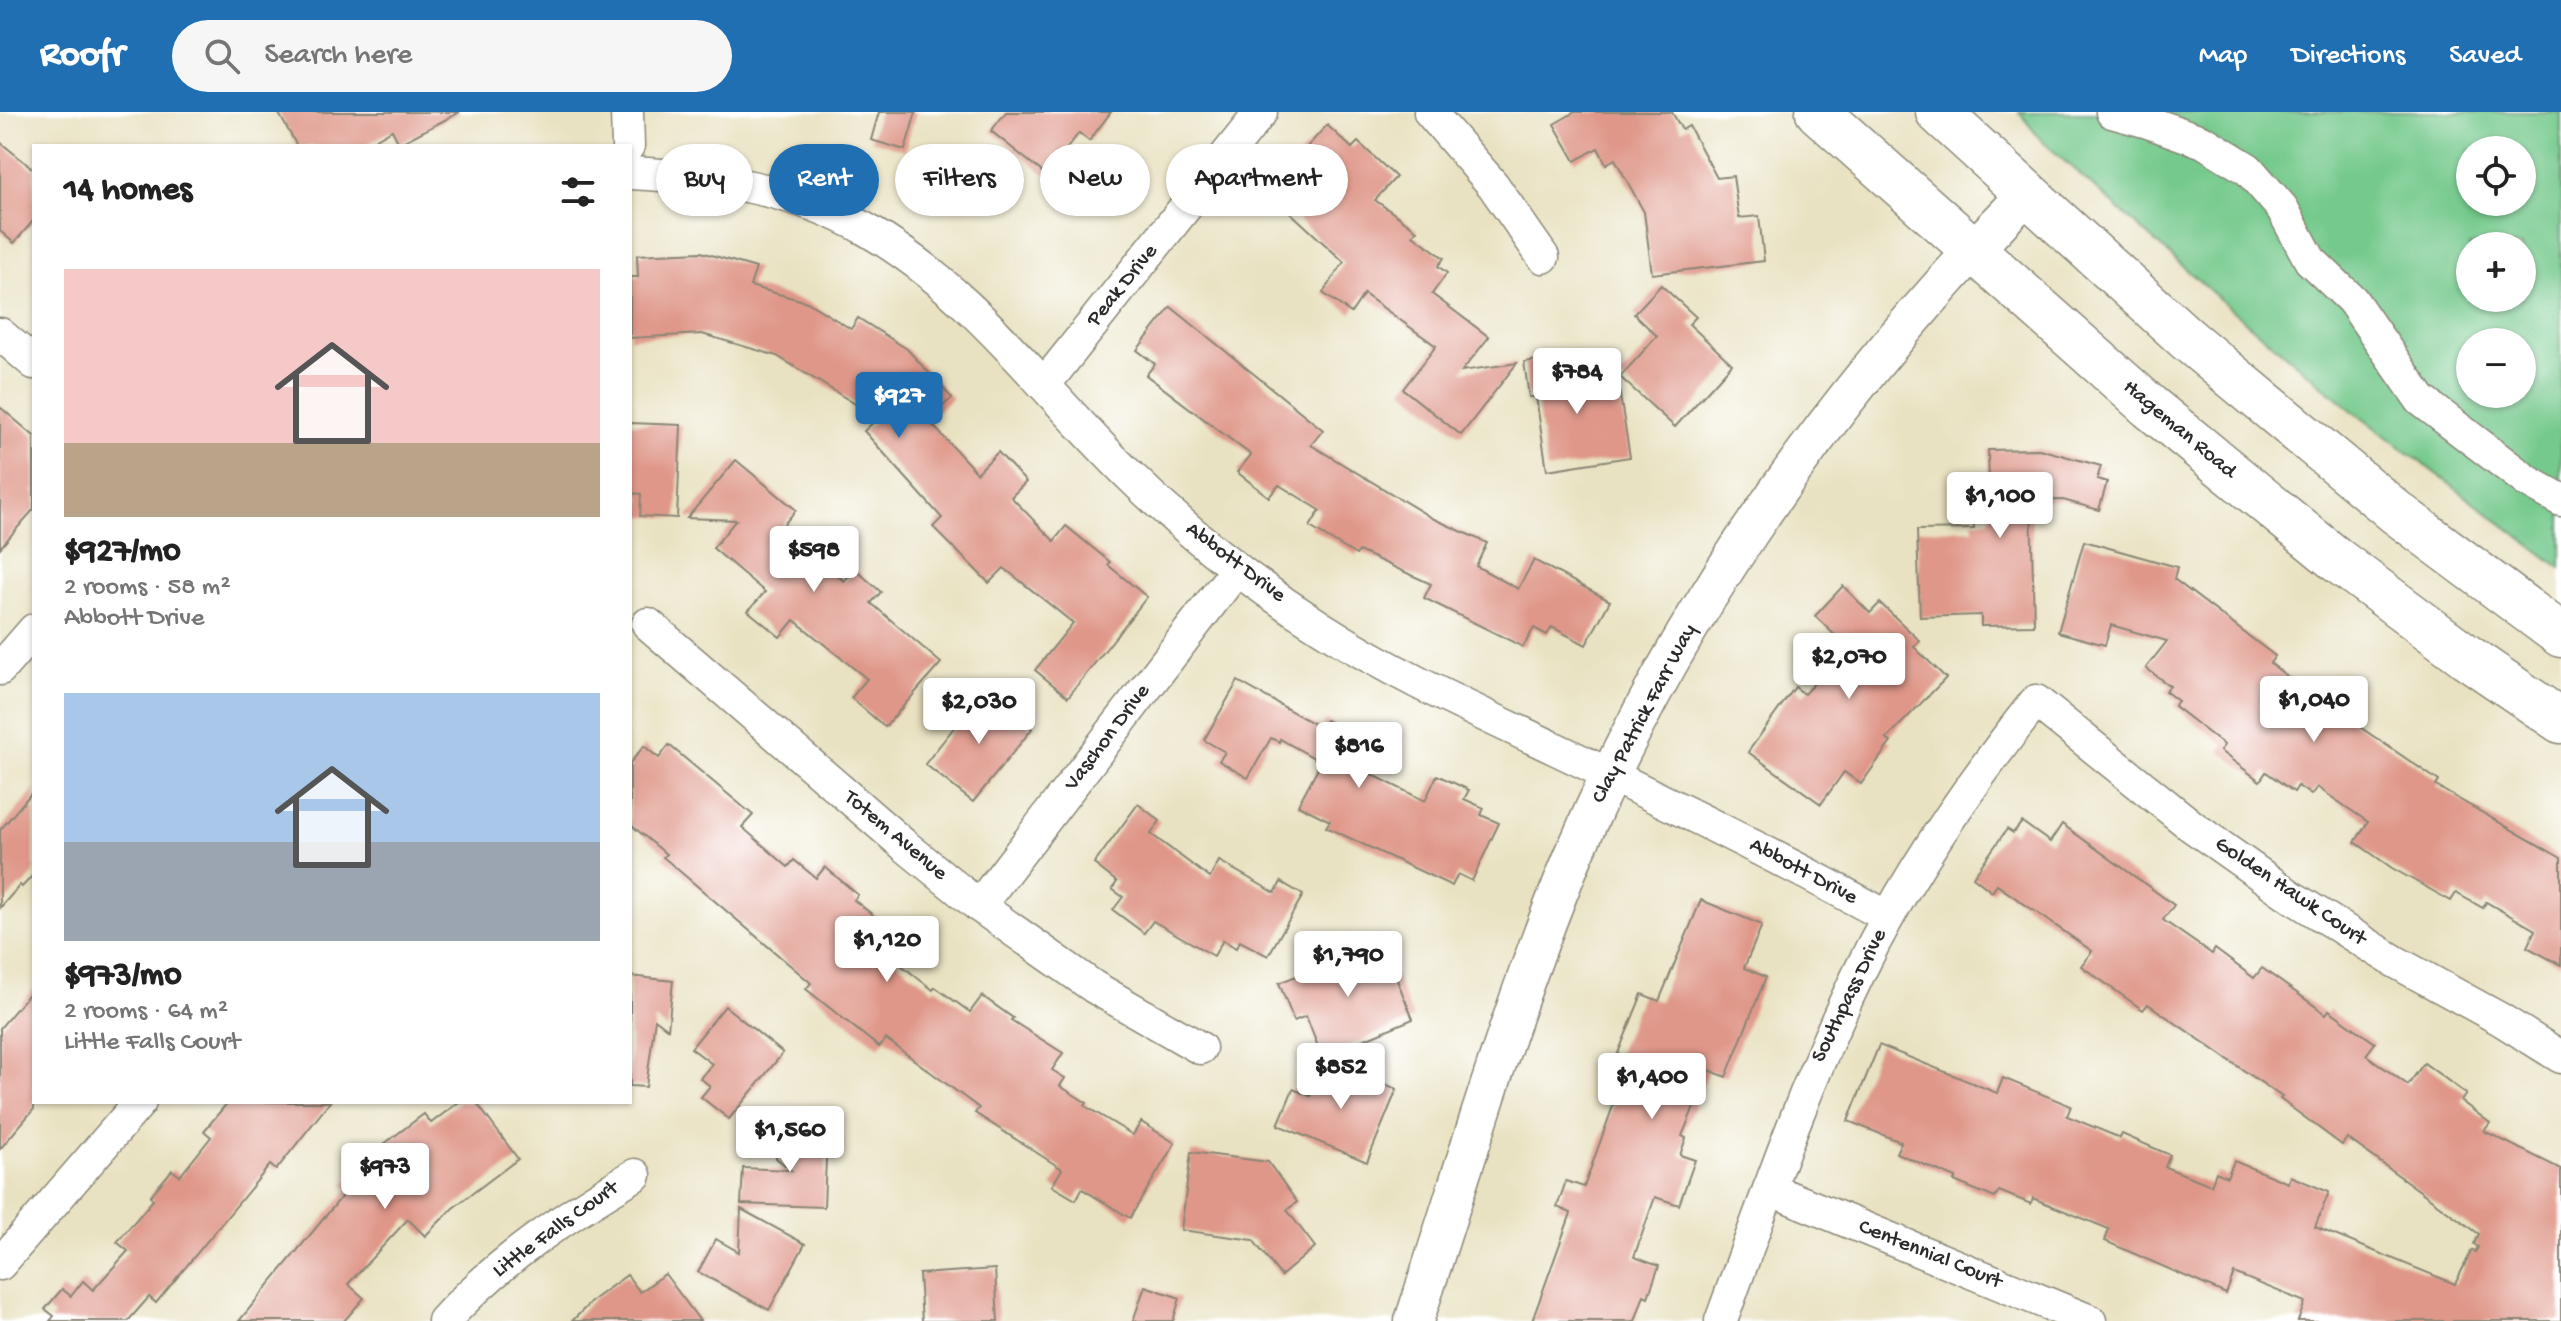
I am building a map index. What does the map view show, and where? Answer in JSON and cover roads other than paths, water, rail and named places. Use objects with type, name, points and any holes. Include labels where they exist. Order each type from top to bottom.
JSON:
[{"type":"main road","name":"Hageman Road","points":[[1818,112],[2150,407],[2337,560],[2466,656],[2561,721]]},
{"type":"main road","points":[[1938,112],[2187,339],[2374,494],[2561,635]]},
{"type":"street","points":[[627,112],[628,144]]},
{"type":"street","name":"Peak Drive","points":[[1044,385],[1261,112]]},
{"type":"street","points":[[1430,112],[1493,185],[1543,257]]},
{"type":"street","points":[[2112,112],[2204,142],[2248,169],[2282,208],[2310,260],[2352,300],[2421,400],[2527,481],[2561,500]]},
{"type":"street","name":"Abbott Drive","points":[[632,173],[694,176],[750,185],[805,202],[865,229],[920,263],[964,300],[1128,474],[1237,569],[1322,628],[1412,680],[1782,859],[1888,917]]},
{"type":"street","name":"Clay Patrick Farr Way","points":[[1414,1321],[1535,956],[1573,858],[1610,775],[1658,682],[1711,591],[1785,478],[1849,393],[1973,249],[2028,193]]},
{"type":"street","points":[[0,334],[32,361]]},
{"type":"street","name":"Vaschon Drive","points":[[979,906],[1237,569]]},
{"type":"street","name":"Totem Avenue","points":[[648,624],[979,906],[1094,987],[1200,1048]]},
{"type":"street","points":[[0,669],[32,632]]},
{"type":"street","name":"Southpass Drive","points":[[1721,1321],[1818,1061],[1888,917],[1942,828],[2036,701]]},
{"type":"street","name":"Golden Hawk Court","points":[[2036,701],[2193,827],[2292,897],[2394,961],[2500,1019],[2561,1057]]},
{"type":"street","points":[[0,1264],[138,1104]]},
{"type":"street","name":"Little Falls Court","points":[[444,1321],[514,1256],[582,1206],[635,1175]]},
{"type":"street","name":"Centennial Court","points":[[1769,1189],[2090,1321]]}]
